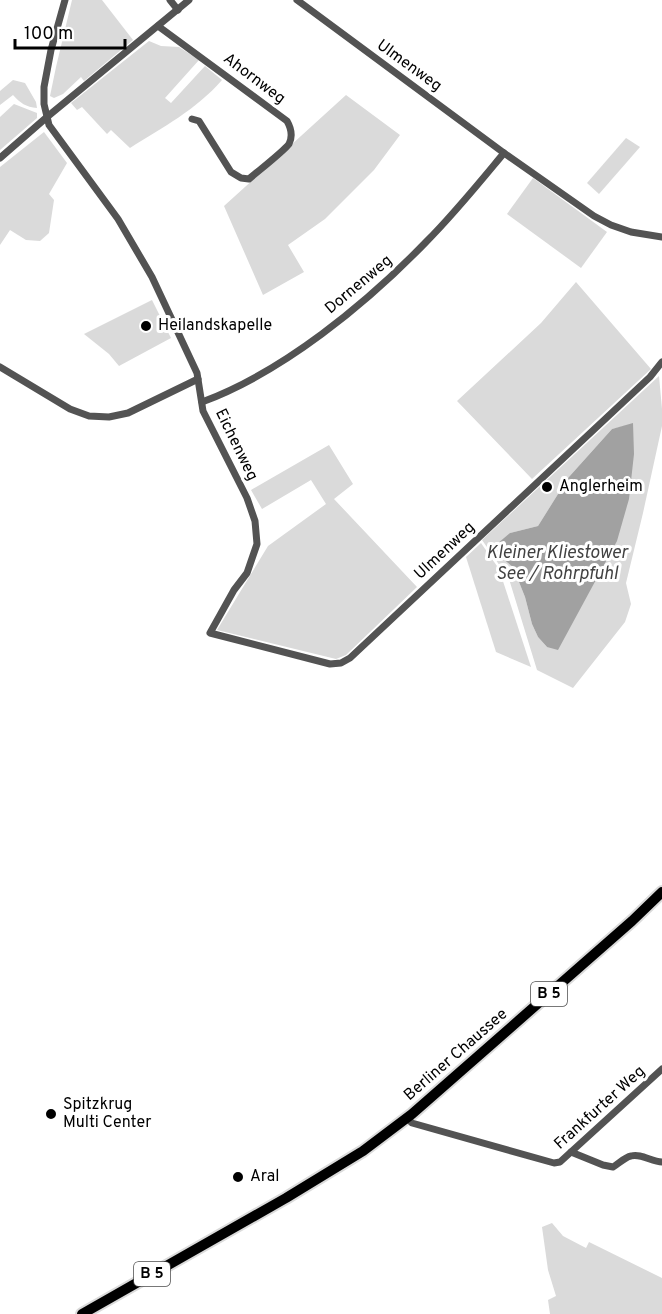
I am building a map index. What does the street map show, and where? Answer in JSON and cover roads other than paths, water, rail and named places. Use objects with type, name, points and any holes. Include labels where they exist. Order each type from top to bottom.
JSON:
[{"type":"main road","name":"Berliner Chaussee","points":[[93,1314],[367,1156],[662,892]]},
{"type":"main road","name":"Berliner Chaussee","points":[[82,1314],[286,1198],[408,1121]]},
{"type":"street","points":[[47,117],[44,87],[51,50],[65,0]]},
{"type":"street","points":[[170,0],[178,9]]},
{"type":"street","points":[[0,158],[189,0]]},
{"type":"street","name":"Ulmenweg","points":[[297,0],[504,153],[603,220],[631,232],[662,237]]},
{"type":"street","name":"Ahornweg","points":[[158,26],[287,121],[291,127],[291,134],[288,145],[249,178],[241,178],[231,172],[199,121],[192,119]]},
{"type":"street","name":"Eichenweg","points":[[47,117],[50,125],[118,219],[152,277],[197,373],[203,411],[247,498],[255,521],[257,544],[247,573],[234,590],[210,633]]},
{"type":"street","name":"Dornenweg","points":[[202,402],[264,373],[297,352],[352,310],[427,242],[504,153]]},
{"type":"street","name":"Ulmenweg","points":[[210,633],[330,664],[340,663],[350,658],[650,377],[662,362]]},
{"type":"street","points":[[0,367],[70,409],[89,416],[109,417],[128,413],[198,379]]},
{"type":"street","name":"Frankfurter Weg","points":[[408,1121],[554,1163],[560,1162],[662,1069]]},
{"type":"street","points":[[571,1152],[613,1167],[630,1156],[662,1162]]},
{"type":"water","name":"Kleiner Kliestower See / Rohrpfuhl","points":[[633,423],[634,454],[629,499],[617,541],[558,650],[547,647],[538,637],[532,624],[525,597],[513,567],[491,549],[510,533],[538,526],[568,478],[612,429]]},
{"type":"place","name":"Heilandskapelle","points":[[146,326]]},
{"type":"place","name":"Anglerheim","points":[[547,487]]},
{"type":"place","name":"Spitzkrug Multi Center","points":[[51,1114]]},
{"type":"place","name":"Aral","points":[[238,1177]]}]
